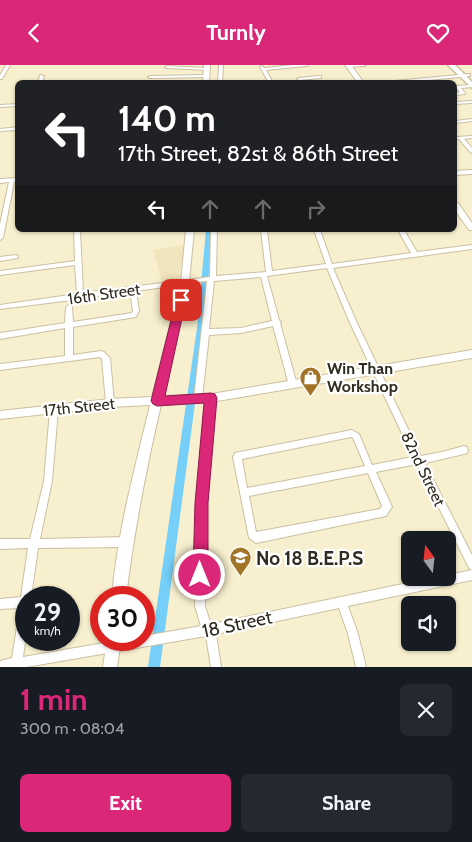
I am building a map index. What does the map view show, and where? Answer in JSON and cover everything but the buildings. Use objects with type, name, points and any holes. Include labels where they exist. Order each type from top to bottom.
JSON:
[{"type":"main road","points":[[451,65],[468,76]]},
{"type":"main road","points":[[458,65],[468,76],[472,86]]},
{"type":"street","points":[[220,80],[221,65]]},
{"type":"street","points":[[270,80],[263,67],[306,65]]},
{"type":"street","points":[[348,66],[364,65]]},
{"type":"street","points":[[293,66],[299,80]]},
{"type":"street","points":[[348,66],[359,80]]},
{"type":"street","points":[[0,78],[3,67]]},
{"type":"street","points":[[167,67],[206,73]]},
{"type":"street","points":[[150,77],[206,73]]},
{"type":"street","points":[[41,80],[42,76]]},
{"type":"street","points":[[415,80],[468,76]]},
{"type":"street","points":[[304,80],[319,77]]},
{"type":"street","points":[[457,87],[472,86]]},
{"type":"street","points":[[457,87],[463,93],[457,94]]},
{"type":"street","points":[[457,103],[472,102]]},
{"type":"street","points":[[0,106],[15,105]]},
{"type":"street","points":[[457,122],[472,120]]},
{"type":"street","points":[[0,130],[15,128]]},
{"type":"street","points":[[457,138],[472,137]]},
{"type":"street","points":[[457,138],[472,151]]},
{"type":"street","points":[[457,173],[472,171]]},
{"type":"street","points":[[0,181],[14,180],[0,238]]},
{"type":"street","points":[[457,208],[472,227]]},
{"type":"street","points":[[77,232],[80,297]]},
{"type":"street","points":[[120,586],[126,541],[139,476],[185,282],[190,232]]},
{"type":"street","points":[[198,399],[214,232]]},
{"type":"street","points":[[264,232],[266,274],[293,385]]},
{"type":"street","points":[[318,232],[328,265]]},
{"type":"street","points":[[402,232],[415,255]]},
{"type":"street","name":"16th Street","points":[[0,307],[197,280],[266,274],[472,247]]},
{"type":"street","points":[[0,259],[16,257]]},
{"type":"street","points":[[0,273],[78,263]]},
{"type":"street","name":"82nd Street","points":[[328,265],[417,460],[472,565]]},
{"type":"street","points":[[0,336],[134,315],[136,311],[133,290]]},
{"type":"street","points":[[68,358],[69,307]]},
{"type":"street","points":[[205,332],[242,330],[277,322]]},
{"type":"street","points":[[0,367],[104,355],[110,403]]},
{"type":"street","name":"17th Street","points":[[0,415],[110,403],[211,398],[472,355]]},
{"type":"street","points":[[211,398],[205,447],[200,544],[201,616],[210,630],[216,667]]},
{"type":"street","points":[[28,586],[34,543],[48,481],[54,410]]},
{"type":"street","points":[[352,433],[356,436],[370,469],[387,507],[383,513],[256,538],[252,535],[238,456],[352,433]]},
{"type":"street","points":[[244,493],[464,450]]},
{"type":"street","points":[[0,544],[126,541]]},
{"type":"street","name":"18 Street","points":[[155,640],[472,575]]},
{"type":"street","points":[[0,604],[15,601]]},
{"type":"street","points":[[342,602],[353,634],[361,667]]},
{"type":"street","name":"18 Street","points":[[0,666],[90,648]]},
{"type":"street","points":[[17,664],[19,651]]},
{"type":"street","points":[[110,667],[112,651]]},
{"type":"shaded area","points":[[184,245],[179,279],[162,282],[153,250]]},
{"type":"waterway","points":[[154,667],[201,328],[209,232]]},
{"type":"place","name":"Win Than Workshop","points":[[311,396]]},
{"type":"place","name":"No 18 B.E.P.S","points":[[240,577]]},
{"type":"route","points":[[181,300],[157,401],[211,398],[205,447],[200,575]]}]
